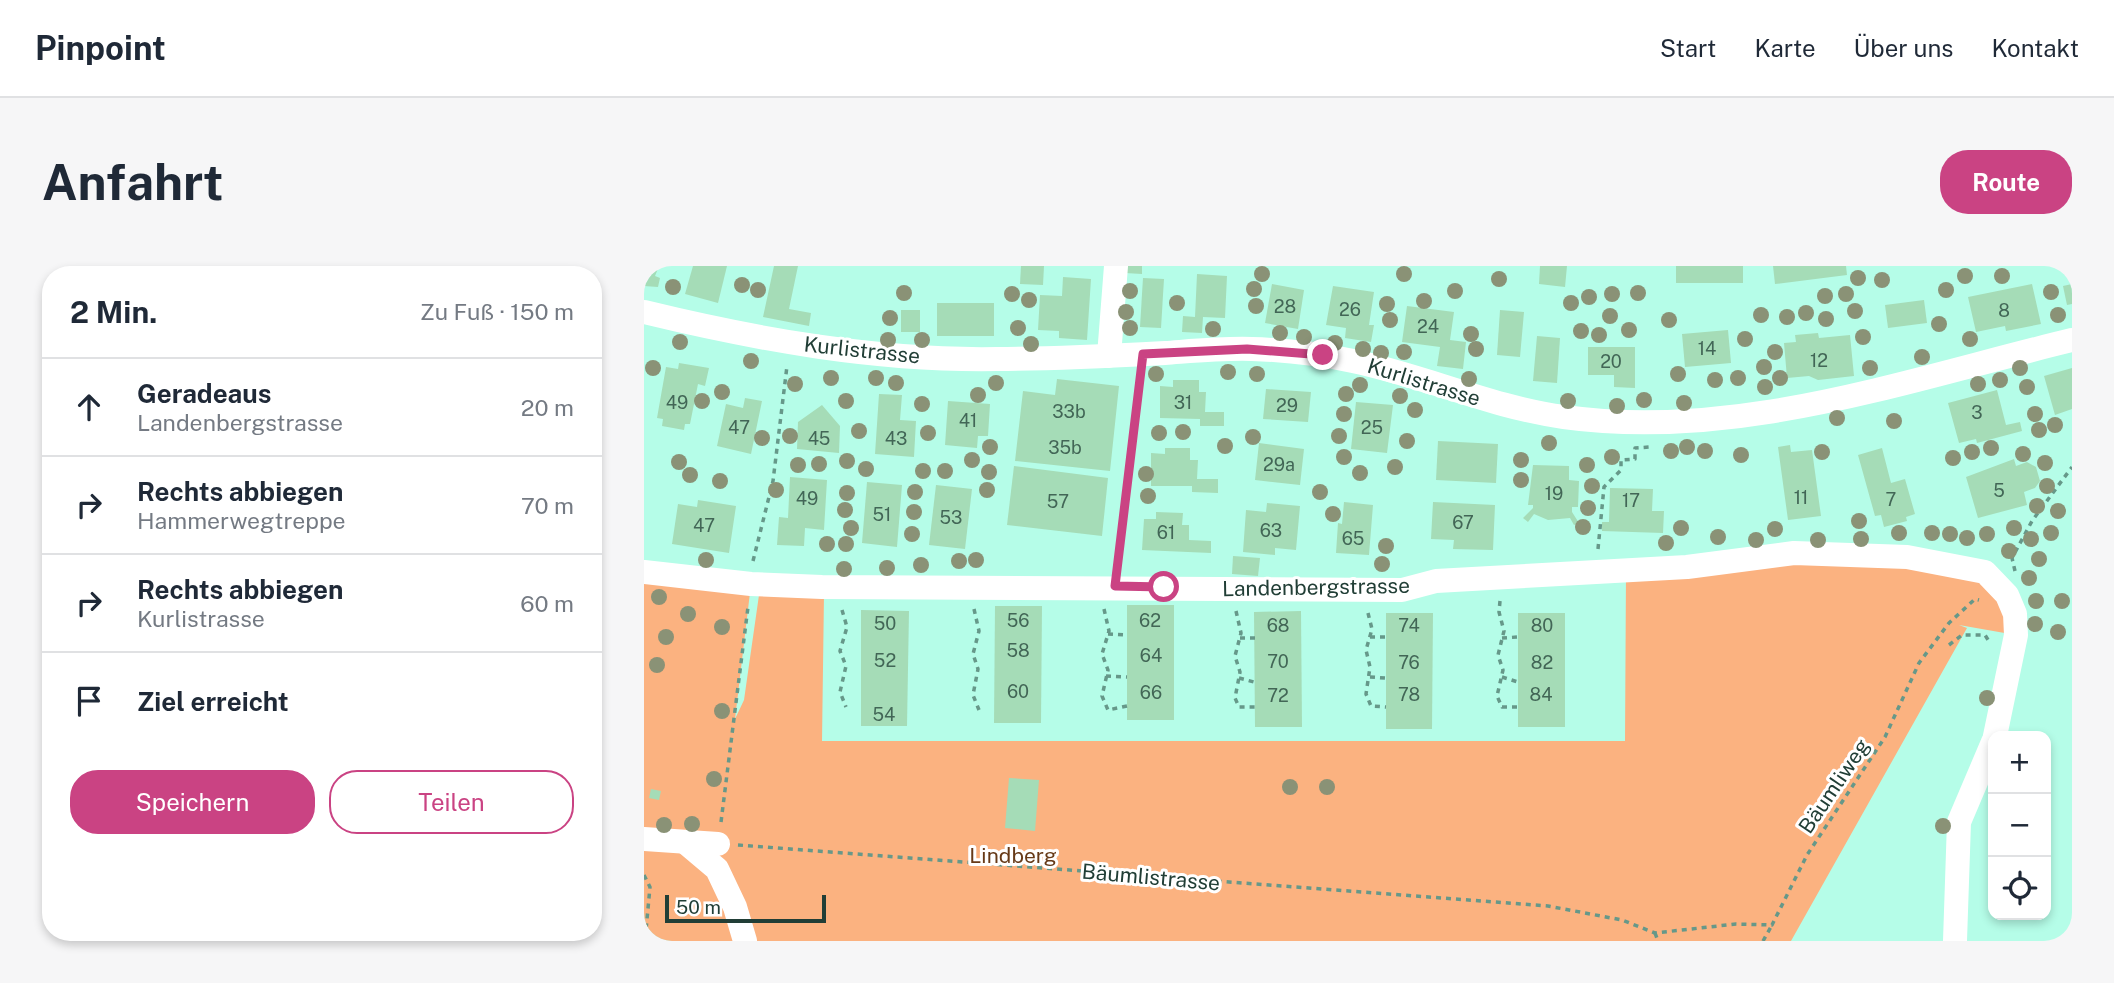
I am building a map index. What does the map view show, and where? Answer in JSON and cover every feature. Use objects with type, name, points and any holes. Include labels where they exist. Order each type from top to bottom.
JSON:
[{"type":"street","points":[[1109,356],[1116,266]]},
{"type":"street","name":"Kurlistrasse","points":[[644,312],[790,343],[942,359],[1109,356],[1247,349],[1323,355],[1379,368],[1531,412],[1601,422],[1650,423],[1713,421],[1779,412],[2072,340]]},
{"type":"street","name":"Landenbergstrasse","points":[[644,572],[751,584],[843,587],[1111,586],[1402,590],[1436,581],[1687,567],[1794,553],[1906,557],[1985,572],[2007,595],[2015,614],[2016,635],[1996,731]]},
{"type":"street","points":[[1955,941],[1955,871],[1959,822],[1988,754]]},
{"type":"street","points":[[644,839],[718,844]]},
{"type":"street","points":[[685,842],[717,869],[735,907],[745,941]]},
{"type":"path","points":[[718,844],[754,554],[774,481],[790,343]]},
{"type":"path","points":[[1127,706],[1108,710],[1102,696],[1108,670],[1102,654],[1108,634],[1103,611],[1111,586],[1143,354]]},
{"type":"path","points":[[1596,573],[1604,487],[1621,470],[1621,460],[1635,458],[1635,448],[1649,447],[1650,423]]},
{"type":"path","points":[[2018,580],[2012,558],[2032,521],[2072,467]]},
{"type":"path","points":[[1503,578],[1499,612],[1504,631],[1498,654],[1503,670],[1497,696],[1502,707],[1518,707]]},
{"type":"path","points":[[978,586],[974,611],[979,631],[973,654],[978,669],[973,695],[979,710]]},
{"type":"path","points":[[843,587],[841,608],[847,627],[840,651],[846,666],[840,692],[846,707]]},
{"type":"path","points":[[1238,588],[1236,613],[1240,638],[1235,656],[1239,678],[1235,698],[1239,707],[1255,707]]},
{"type":"path","points":[[1369,590],[1370,637],[1366,650],[1370,677],[1366,694],[1371,706],[1385,707]]},
{"type":"path","name":"Bäumliweg","points":[[1772,925],[1807,855],[1885,737],[1919,663],[1956,615],[1975,599],[1984,603]]},
{"type":"path","points":[[1108,634],[1127,635]]},
{"type":"path","points":[[1949,645],[1962,635],[1985,635],[1992,656]]},
{"type":"path","points":[[1370,637],[1386,637]]},
{"type":"path","points":[[1240,638],[1255,638]]},
{"type":"path","points":[[1502,638],[1518,638]]},
{"type":"path","points":[[1106,676],[1127,677]]},
{"type":"path","points":[[1370,677],[1385,678]]},
{"type":"path","points":[[1502,677],[1518,682]]},
{"type":"path","points":[[1239,678],[1254,682]]},
{"type":"path","name":"Bäumlistrasse","points":[[718,844],[1548,906],[1622,920],[1656,933]]},
{"type":"path","points":[[644,875],[650,887],[645,941]]},
{"type":"path","points":[[1658,941],[1656,933],[1736,924],[1772,925],[1763,941]]},
{"type":"green space","name":"Lindberg","points":[[1794,553],[1985,572],[2016,635],[1959,625],[1967,628],[1791,941],[644,941],[644,572],[751,584],[735,719],[744,700],[759,595],[824,594],[822,741],[1625,741],[1626,572]]},
{"type":"building","points":[[644,266],[659,266],[655,276],[660,278],[658,287],[644,286]]},
{"type":"building","points":[[693,266],[727,266],[718,303],[685,294]]},
{"type":"building","points":[[774,266],[798,266],[789,309],[811,313],[809,326],[763,317]]},
{"type":"building","points":[[1021,266],[1044,266],[1043,285],[1020,284]]},
{"type":"building","points":[[1125,266],[1142,266],[1142,274],[1125,273]]},
{"type":"building","points":[[1540,266],[1567,266],[1565,287],[1539,284]]},
{"type":"building","points":[[1676,266],[1743,266],[1743,283],[1676,283]]},
{"type":"building","points":[[1773,266],[1846,266],[1847,275],[1775,284]]},
{"type":"building","points":[[1197,274],[1227,276],[1225,318],[1203,317],[1202,333],[1182,332],[1183,316],[1195,317]]},
{"type":"building","points":[[1063,277],[1091,279],[1087,340],[1059,338],[1059,331],[1038,330],[1040,295],[1062,296]]},
{"type":"building","points":[[1143,278],[1164,279],[1161,328],[1140,327]]},
{"type":"building","points":[[1272,284],[1304,290],[1298,329],[1265,323]]},
{"type":"building","points":[[2032,284],[2041,324],[2006,331],[2005,326],[1976,332],[1968,297]]},
{"type":"building","points":[[2072,284],[2072,304],[2067,305],[2063,286]]},
{"type":"building","points":[[1333,286],[1374,292],[1369,325],[1374,325],[1371,342],[1345,338],[1346,328],[1326,325]]},
{"type":"building","points":[[1924,300],[1927,323],[1888,328],[1885,305]]},
{"type":"building","points":[[937,303],[994,303],[994,336],[937,336]]},
{"type":"building","points":[[1407,306],[1454,312],[1450,340],[1466,342],[1463,369],[1437,366],[1440,347],[1402,342]]},
{"type":"building","points":[[901,310],[920,310],[920,332],[901,332]]},
{"type":"building","points":[[1500,310],[1524,312],[1520,357],[1497,355]]},
{"type":"building","points":[[1728,330],[1731,363],[1685,367],[1682,334]]},
{"type":"building","points":[[1818,333],[1819,338],[1850,335],[1854,376],[1818,380],[1809,376],[1787,378],[1784,343],[1796,342],[1795,335]]},
{"type":"building","points":[[1537,336],[1560,338],[1557,383],[1533,381]]},
{"type":"building","points":[[1588,347],[1635,347],[1635,388],[1614,387],[1614,375],[1588,375]]},
{"type":"building","points":[[679,363],[709,368],[705,386],[698,384],[690,424],[685,424],[684,430],[662,426],[663,419],[657,418],[666,367],[678,369]]},
{"type":"building","points":[[2072,368],[2072,409],[2055,415],[2044,376]]},
{"type":"building","points":[[1057,379],[1119,386],[1110,471],[1015,461],[1023,391],[1055,395]]},
{"type":"building","points":[[1173,380],[1199,380],[1199,392],[1206,392],[1205,412],[1224,412],[1224,426],[1200,426],[1200,419],[1160,418],[1160,386],[1173,387]]},
{"type":"building","points":[[1266,389],[1311,392],[1308,422],[1263,419]]},
{"type":"building","points":[[1997,390],[2006,425],[2020,422],[2022,431],[1977,443],[1976,439],[1959,443],[1948,403]]},
{"type":"building","points":[[879,394],[902,395],[900,420],[916,421],[914,457],[875,454]]},
{"type":"building","points":[[745,398],[762,401],[751,454],[717,446],[726,404],[743,408]]},
{"type":"building","points":[[948,401],[990,404],[988,436],[978,436],[977,448],[945,445]]},
{"type":"building","points":[[1356,402],[1393,405],[1387,453],[1351,449]]},
{"type":"building","points":[[822,405],[840,426],[839,453],[797,449],[798,422]]},
{"type":"building","points":[[1438,441],[1498,444],[1496,483],[1436,480]]},
{"type":"building","points":[[1259,443],[1304,449],[1300,485],[1255,480]]},
{"type":"building","points":[[1790,445],[1791,452],[1812,450],[1821,516],[1788,520],[1778,447]]},
{"type":"building","points":[[1165,448],[1190,448],[1190,460],[1198,460],[1197,479],[1218,479],[1218,493],[1192,492],[1192,486],[1151,486],[1151,453],[1165,454]]},
{"type":"building","points":[[1882,448],[1891,483],[1905,479],[1915,514],[1906,517],[1907,521],[1884,527],[1881,515],[1875,516],[1858,455]]},
{"type":"building","points":[[2014,459],[2016,466],[2027,462],[2036,467],[2040,481],[2035,488],[2024,492],[2027,505],[1978,518],[1966,477]]},
{"type":"building","points":[[1533,465],[1569,466],[1569,480],[1579,481],[1578,507],[1572,507],[1572,512],[1579,523],[1574,525],[1570,518],[1548,520],[1534,514],[1528,522],[1523,518],[1533,508],[1533,505],[1528,505]]},
{"type":"building","points":[[1014,466],[1108,478],[1102,536],[1007,525]]},
{"type":"building","points":[[790,477],[827,480],[824,530],[805,528],[804,546],[777,545],[779,517],[788,518]]},
{"type":"building","points":[[867,482],[902,485],[897,547],[862,543]]},
{"type":"building","points":[[936,485],[972,489],[965,549],[929,545]]},
{"type":"building","points":[[1610,488],[1653,489],[1652,511],[1664,511],[1663,533],[1602,531],[1602,522],[1609,522]]},
{"type":"building","points":[[698,500],[736,506],[729,553],[672,544],[678,504],[697,507]]},
{"type":"building","points":[[1344,502],[1373,505],[1369,555],[1336,553],[1338,523],[1342,524]]},
{"type":"building","points":[[1433,502],[1495,505],[1493,550],[1453,549],[1454,540],[1431,539]]},
{"type":"building","points":[[1267,503],[1300,506],[1296,550],[1275,548],[1275,555],[1243,552],[1246,510],[1266,512]]},
{"type":"building","points":[[1156,512],[1183,513],[1182,525],[1189,525],[1189,540],[1211,541],[1211,553],[1142,550],[1144,519],[1156,519]]},
{"type":"building","points":[[1233,556],[1260,558],[1258,576],[1232,574]]},
{"type":"building","points":[[1127,605],[1174,605],[1174,720],[1127,720]]},
{"type":"building","points":[[995,606],[1042,606],[1041,723],[994,723]]},
{"type":"building","points":[[861,610],[909,611],[907,726],[861,726]]},
{"type":"building","points":[[1301,611],[1302,727],[1255,727],[1254,612]]},
{"type":"building","points":[[1386,613],[1433,613],[1432,729],[1386,729]]},
{"type":"building","points":[[1518,613],[1565,613],[1565,727],[1518,727]]},
{"type":"building","points":[[1009,778],[1039,780],[1035,831],[1005,828]]},
{"type":"building","points":[[651,789],[661,791],[659,800],[649,798]]},
{"type":"route","points":[[1164,587],[1115,586],[1143,354],[1247,349],[1323,355]]}]
